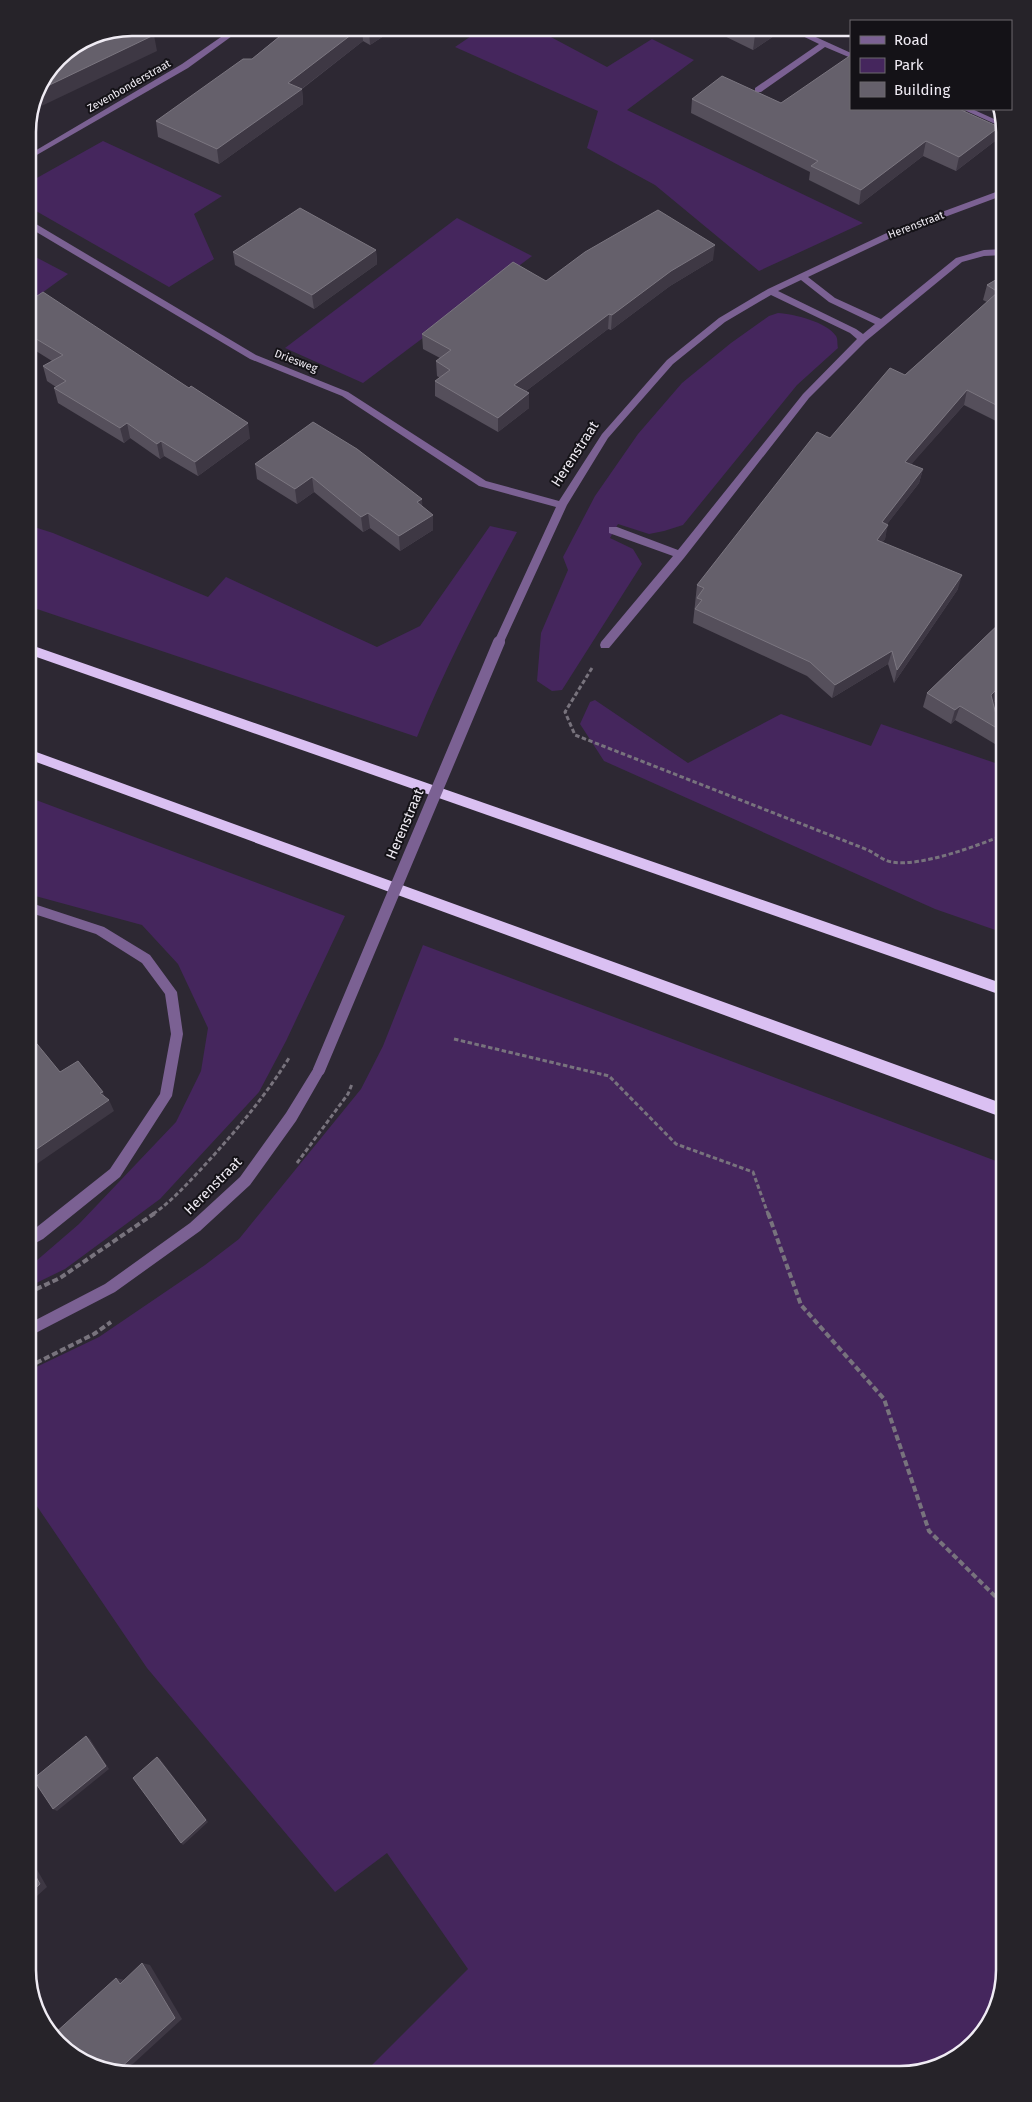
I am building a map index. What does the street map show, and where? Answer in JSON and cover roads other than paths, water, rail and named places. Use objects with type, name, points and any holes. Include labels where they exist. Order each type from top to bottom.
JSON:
[{"type":"highway","points":[[36,652],[996,987]]},
{"type":"highway","points":[[36,757],[996,1108]]},
{"type":"street","name":"Zevenbonderstraat","points":[[36,153],[186,66],[228,36]]},
{"type":"street","points":[[807,36],[850,56]]},
{"type":"street","points":[[758,90],[824,44]]},
{"type":"street","points":[[968,110],[995,123]]},
{"type":"street","name":"Herenstraat","points":[[36,1327],[110,1288],[195,1227],[244,1181],[291,1117],[319,1070],[526,581],[562,505],[604,436],[670,362],[722,320],[771,291],[896,232],[996,195]]},
{"type":"street","name":"Driesweg","points":[[36,228],[253,357],[345,394],[483,484],[562,505]]},
{"type":"street","points":[[605,645],[680,555],[806,396],[863,338],[959,260],[984,253],[996,252]]},
{"type":"street","points":[[802,277],[832,300],[881,323]]},
{"type":"street","points":[[771,291],[853,331],[863,338]]},
{"type":"street","points":[[613,530],[680,555]]},
{"type":"street","points":[[36,910],[100,930],[146,959],[171,992],[177,1034],[166,1096],[115,1173],[36,1236]]}]
